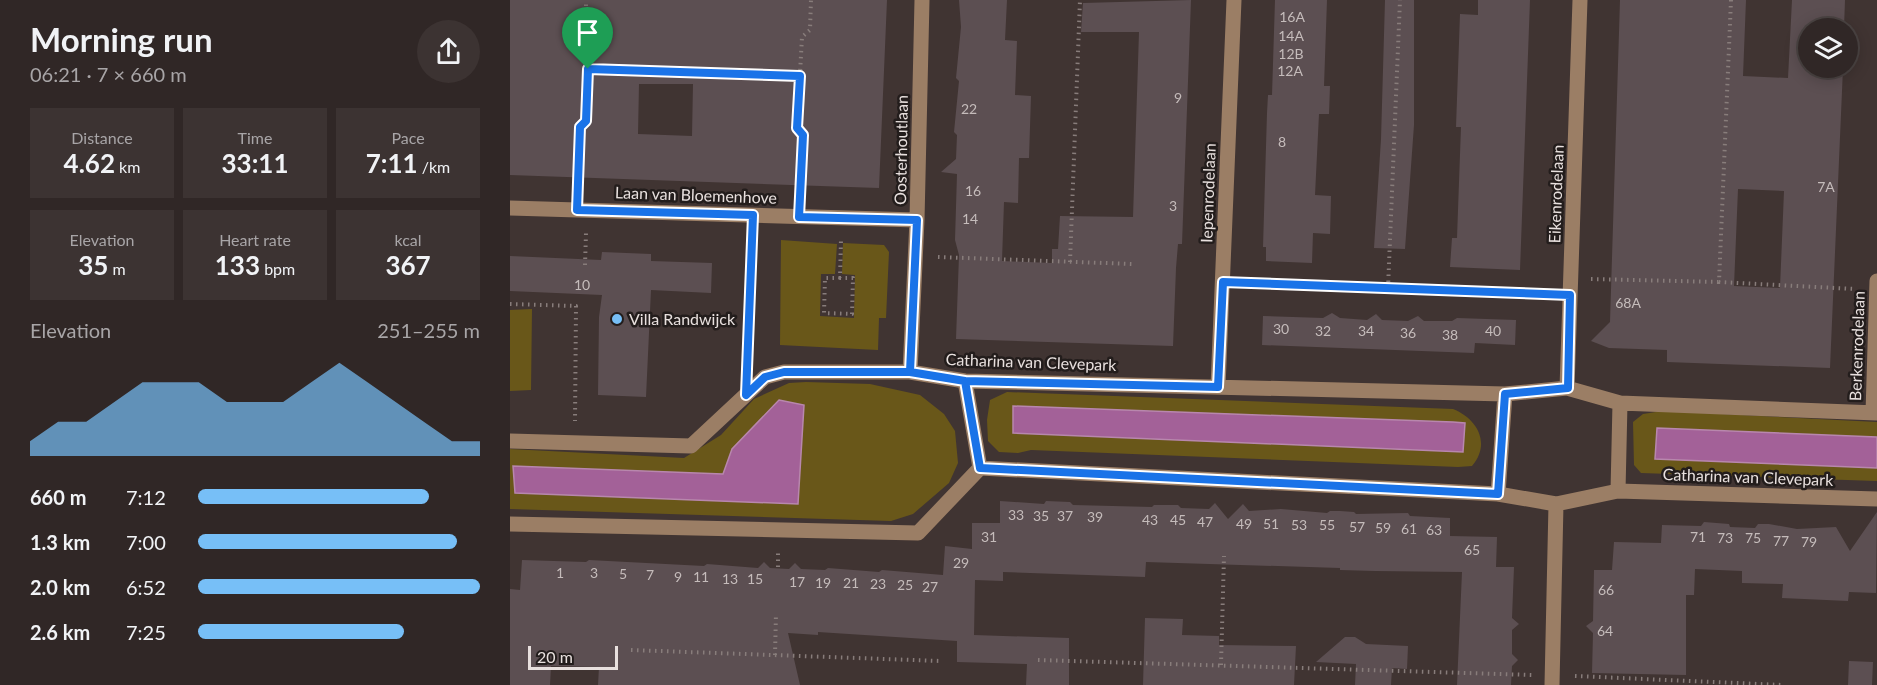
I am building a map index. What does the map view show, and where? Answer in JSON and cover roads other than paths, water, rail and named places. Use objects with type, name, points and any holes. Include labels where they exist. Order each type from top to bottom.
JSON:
[{"type":"street","name":"Oosterhoutlaan","points":[[910,372],[916,256],[922,0]]},
{"type":"street","name":"Iepenrodelaan","points":[[1218,387],[1234,0]]},
{"type":"street","name":"Eikenrodelaan","points":[[1568,388],[1580,0]]},
{"type":"street","name":"Laan van Bloemenhove","points":[[510,208],[917,220]]},
{"type":"street","name":"Berkenrodelaan","points":[[1875,413],[1877,280]]},
{"type":"street","name":"Catharina van Clevepark","points":[[510,441],[691,446],[765,377],[784,372],[910,372],[965,381],[1505,394],[1568,388]]},
{"type":"street","points":[[965,381],[980,468]]},
{"type":"street","points":[[1568,388],[1620,403],[1875,413]]},
{"type":"street","points":[[1498,494],[1505,394]]},
{"type":"street","points":[[1618,491],[1620,403]]},
{"type":"street","points":[[510,524],[918,533],[980,468],[1498,494],[1556,504],[1552,680]]},
{"type":"street","name":"Catharina van Clevepark","points":[[1556,504],[1618,491],[1877,499]]},
{"type":"place","name":"Villa Randwijck","points":[[617,319]]}]
